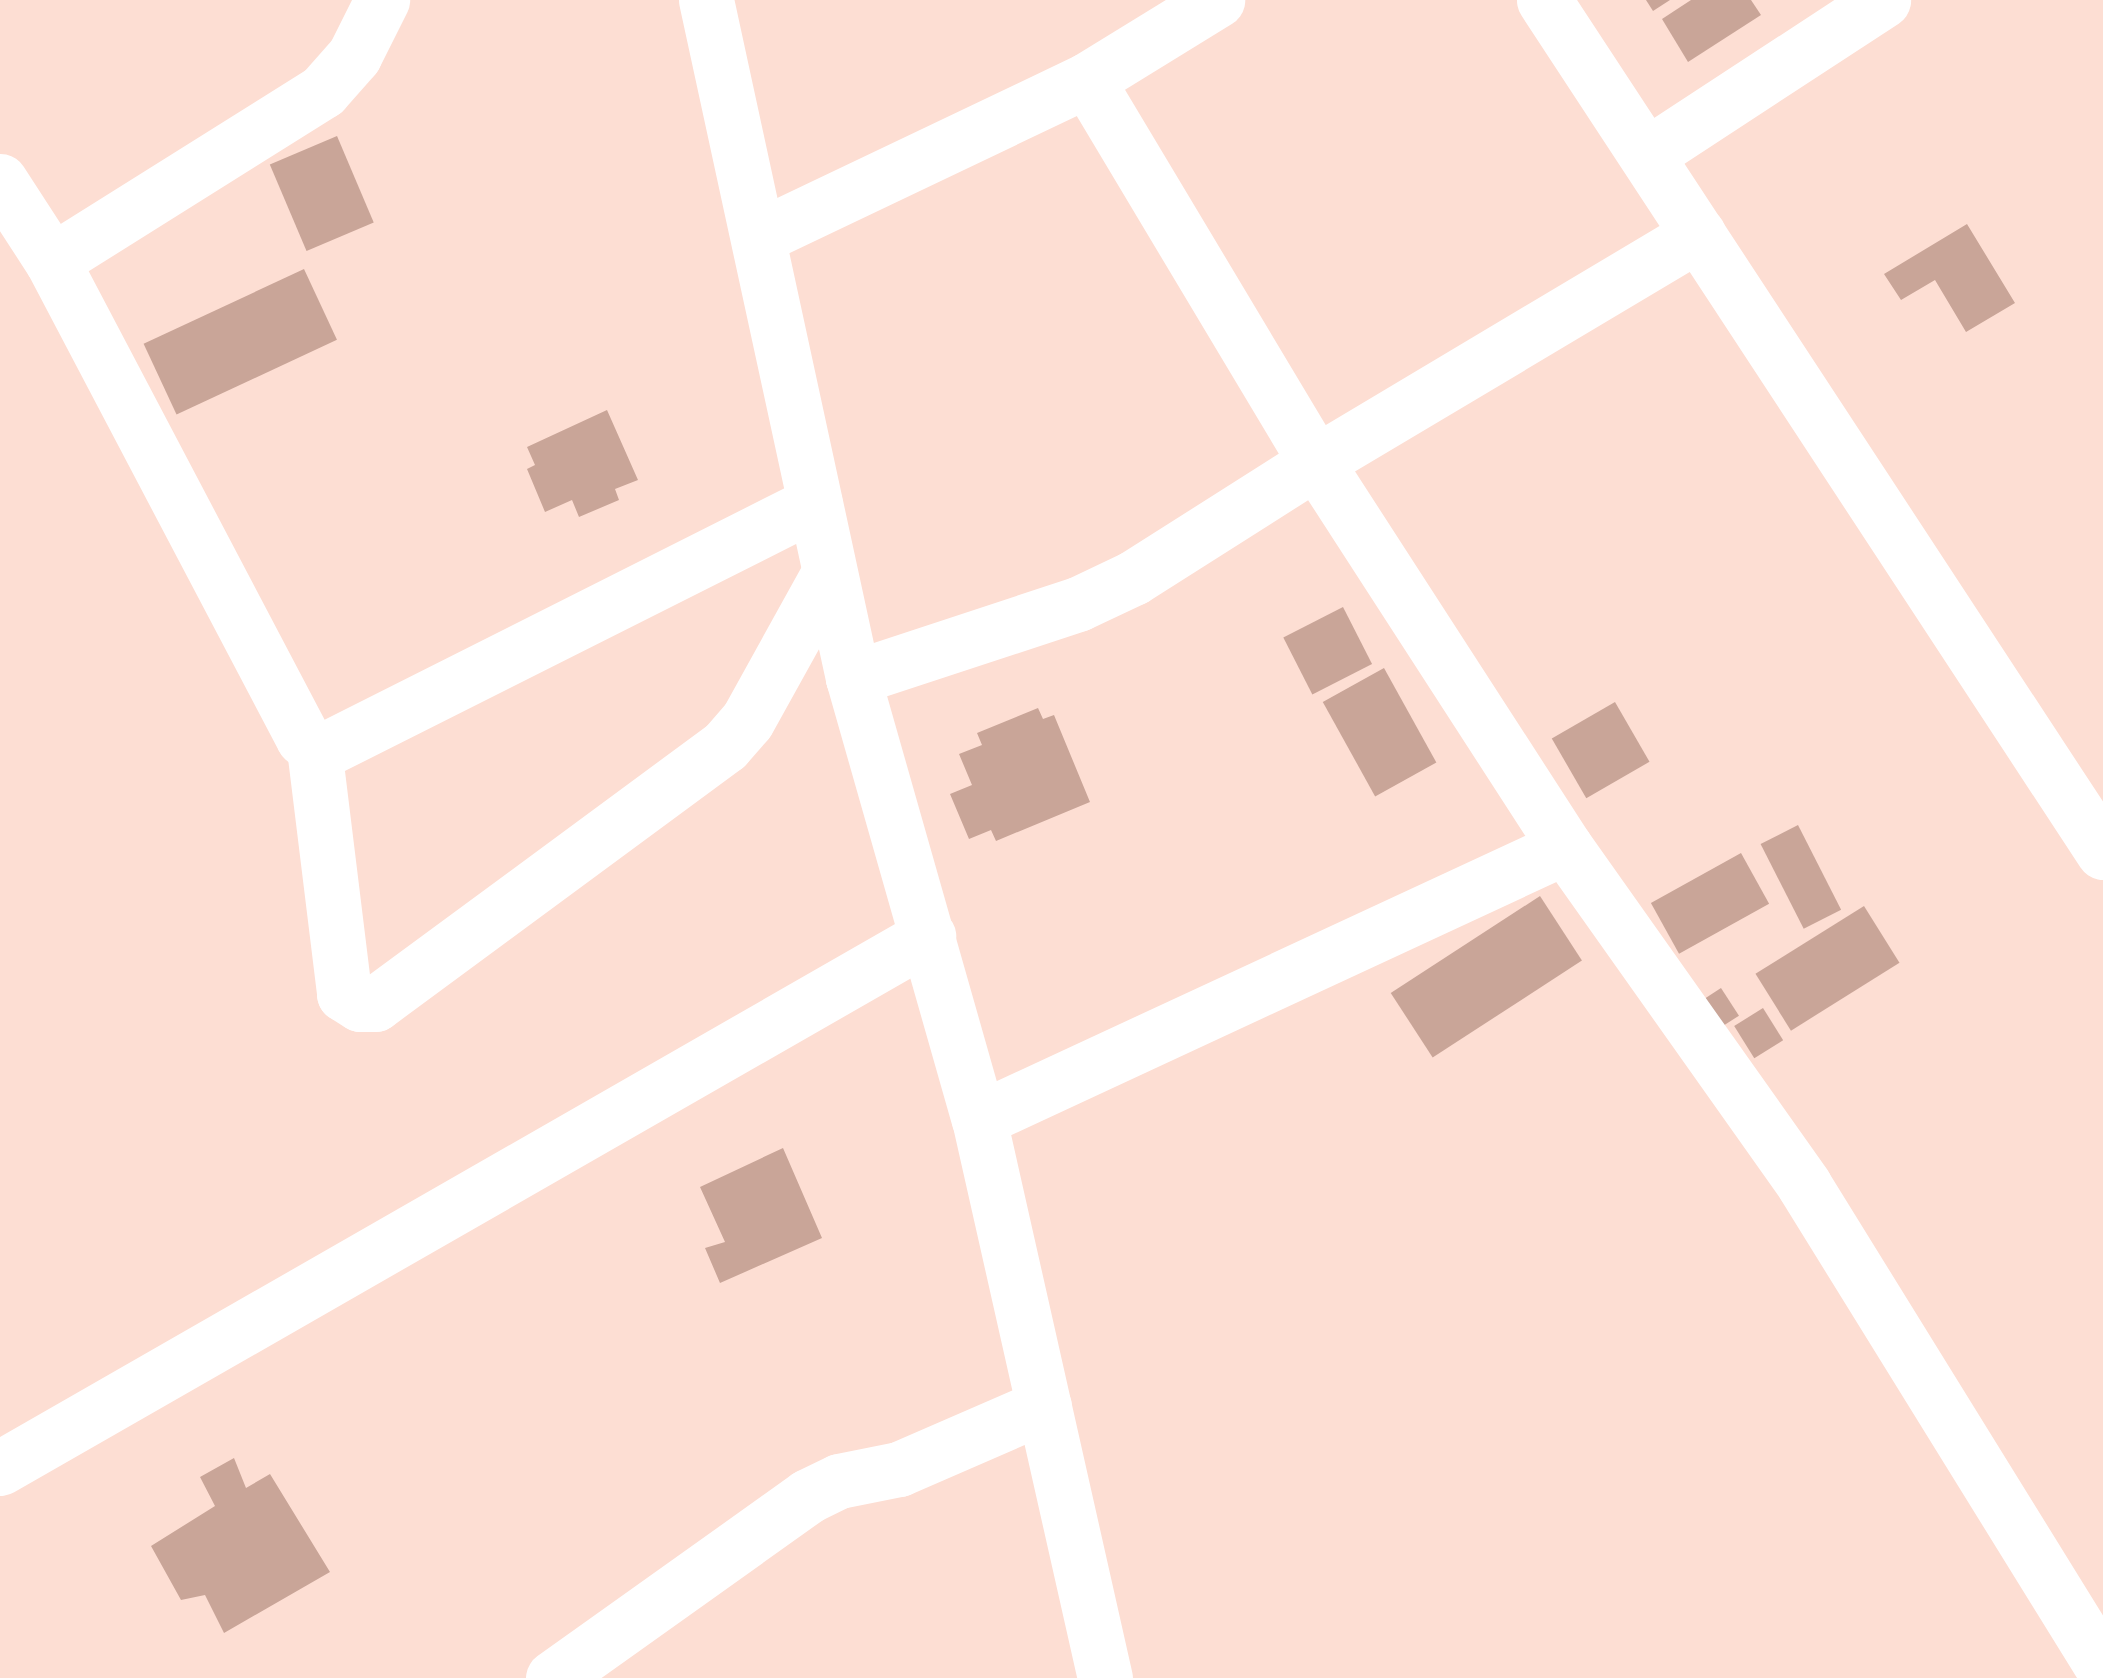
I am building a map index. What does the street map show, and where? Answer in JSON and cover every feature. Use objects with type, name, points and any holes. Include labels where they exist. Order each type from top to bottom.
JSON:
[{"type":"street","points":[[52,262],[324,91],[354,56],[382,0]]},
{"type":"street","points":[[706,0],[853,678],[980,1119],[1105,1678]]},
{"type":"street","points":[[760,236],[1087,80],[1217,0]]},
{"type":"street","points":[[1544,0],[2103,852]]},
{"type":"street","points":[[1648,154],[1883,0]]},
{"type":"street","points":[[1087,80],[1316,462],[1564,848],[1804,1185],[2103,1668]]},
{"type":"street","points":[[0,181],[52,262],[303,738],[314,748],[344,994],[360,1004],[375,1004],[725,746],[746,720],[829,573]]},
{"type":"street","points":[[853,678],[1078,604],[1133,578],[1316,462],[1698,234]]},
{"type":"street","points":[[314,748],[328,748],[814,503]]},
{"type":"street","points":[[980,1119],[1564,848]]},
{"type":"street","points":[[0,1468],[928,936]]},
{"type":"street","points":[[553,1678],[808,1496],[839,1481],[900,1469],[1044,1406]]},
{"type":"building","points":[[1646,0],[1670,0],[1653,11]]},
{"type":"building","points":[[1691,0],[1751,0],[1761,15],[1688,62],[1662,19]]},
{"type":"building","points":[[337,136],[374,223],[307,251],[270,165]]},
{"type":"building","points":[[1967,224],[2015,303],[1966,332],[1935,280],[1901,300],[1884,274]]},
{"type":"building","points":[[304,269],[337,340],[177,414],[144,344]]},
{"type":"building","points":[[607,410],[638,480],[615,489],[619,500],[579,517],[572,500],[545,512],[527,469],[535,465],[527,447]]},
{"type":"building","points":[[1343,607],[1372,664],[1312,694],[1283,637]]},
{"type":"building","points":[[1384,668],[1436,762],[1375,796],[1323,702]]},
{"type":"building","points":[[1615,702],[1650,762],[1586,798],[1552,739]]},
{"type":"building","points":[[1038,708],[1043,719],[1054,715],[1090,802],[996,841],[991,830],[969,839],[950,794],[972,785],[959,754],[982,745],[977,733]]},
{"type":"building","points":[[1798,825],[1841,910],[1804,929],[1761,844]]},
{"type":"building","points":[[1741,853],[1769,904],[1679,954],[1651,903]]},
{"type":"building","points":[[1540,896],[1582,961],[1433,1058],[1391,993]]},
{"type":"building","points":[[1864,906],[1900,963],[1791,1031],[1755,974]]},
{"type":"building","points":[[1721,988],[1739,1016],[1721,1027],[1703,999]]},
{"type":"building","points":[[1763,1008],[1783,1040],[1754,1058],[1734,1026]]},
{"type":"building","points":[[783,1148],[822,1238],[720,1283],[705,1248],[725,1242],[700,1187]]},
{"type":"building","points":[[234,1458],[246,1488],[270,1474],[330,1572],[224,1633],[205,1595],[181,1600],[151,1546],[215,1506],[200,1477]]}]
